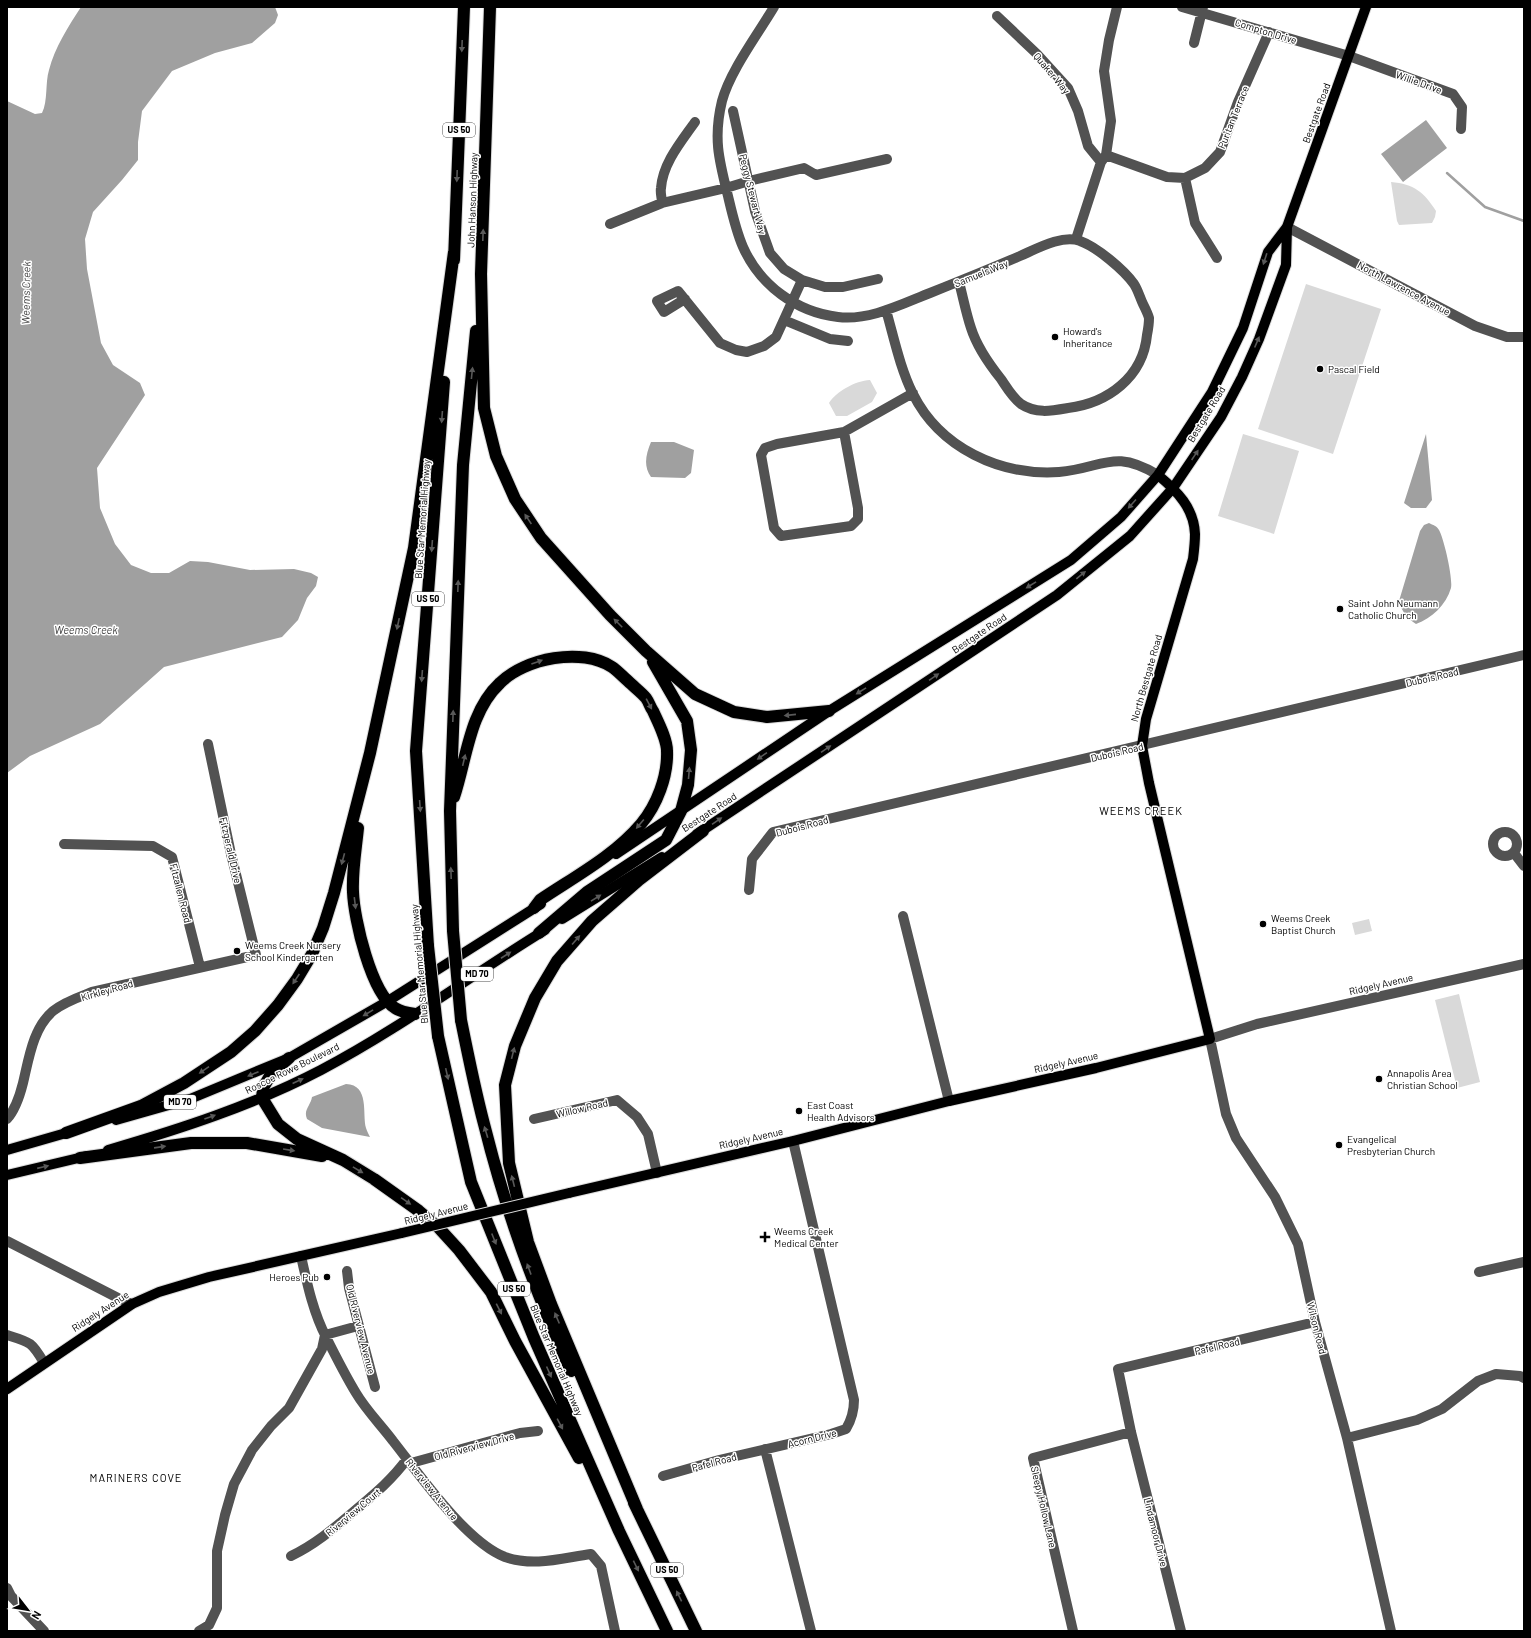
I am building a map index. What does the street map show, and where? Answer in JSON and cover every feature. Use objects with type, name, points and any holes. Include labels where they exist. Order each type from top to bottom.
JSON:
[{"type":"highway","name":"John Hanson Highway","points":[[454,252],[464,7]]},
{"type":"highway","name":"John Hanson Highway","points":[[481,274],[490,7]]},
{"type":"highway","points":[[66,1133],[141,1106],[184,1083],[231,1052],[255,1032],[278,1005],[297,979],[312,954],[323,928],[334,893],[370,754],[414,548],[454,252]]},
{"type":"highway","name":"Blue Star Memorial Highway","points":[[454,252],[416,751],[428,946],[438,1036],[471,1182],[534,1338],[618,1531],[667,1631]]},
{"type":"highway","points":[[481,274],[484,408],[499,464],[515,499],[541,538],[610,615],[646,651],[695,694],[734,712],[767,717],[829,711]]},
{"type":"highway","name":"Blue Star Memorial Highway","points":[[481,274],[463,465],[450,811],[453,931],[461,1020],[484,1124],[527,1264],[547,1319],[575,1381],[696,1631]]},
{"type":"highway","points":[[539,933],[587,892],[666,840],[681,811],[688,785],[691,750],[687,721],[669,687],[646,651]]},
{"type":"highway","points":[[450,811],[469,740],[482,704],[499,683],[517,669],[546,659],[571,657],[590,658],[612,667],[646,698],[659,723],[667,750],[664,779],[652,806],[641,824],[619,845],[540,900],[534,908]]},
{"type":"highway","points":[[370,754],[353,867],[353,893],[356,919],[362,945],[374,977],[388,1001],[394,1008],[405,1013],[415,1014]]},
{"type":"highway","points":[[637,1509],[551,1304],[528,1242],[509,1164],[505,1085],[515,1046],[535,998],[557,961],[592,921],[639,880],[703,831]]},
{"type":"highway","points":[[289,1058],[271,1074],[263,1088],[262,1098],[278,1124],[297,1139],[343,1160],[380,1183],[438,1227],[459,1250],[486,1286],[618,1531]]},
{"type":"highway","points":[[80,1158],[191,1143],[247,1143],[343,1160]]},
{"type":"main road","name":"Bestgate Road","points":[[534,908],[829,711],[1071,560],[1120,517],[1158,475],[1212,392],[1243,328],[1268,252],[1287,227],[1366,7]]},
{"type":"main road","name":"Bestgate Road","points":[[539,933],[703,831],[1057,595],[1130,536],[1173,488],[1221,417],[1245,371],[1259,339],[1286,265],[1287,227]]},
{"type":"main road","name":"North Bestgate Road","points":[[1158,475],[1173,488],[1190,509],[1195,533],[1193,559],[1146,719],[1142,746],[1157,818],[1210,1039]]},
{"type":"main road","name":"Roscoe Rowe Boulevard","points":[[7,1150],[190,1099],[289,1058],[388,1001],[534,908]]},
{"type":"main road","name":"Roscoe Rowe Boulevard","points":[[7,1175],[80,1158],[202,1120],[262,1098],[320,1070],[415,1014],[539,933]]},
{"type":"main road","name":"Ridgely Avenue","points":[[7,1388],[132,1304],[159,1292],[184,1284],[793,1141],[949,1101],[1096,1068],[1142,1055],[1210,1039]]},
{"type":"street","name":"Samuels Way","points":[[774,7],[732,76],[723,98],[718,121],[717,139],[718,159],[735,225],[742,245],[751,263],[763,279],[776,291],[799,306],[839,317],[872,315],[959,282],[1056,241],[1076,239]]},
{"type":"street","points":[[959,282],[972,330],[988,361],[1013,396],[1022,404],[1045,412],[1082,406],[1102,399],[1124,382],[1138,366],[1146,345],[1149,317],[1134,284],[1111,261],[1089,244],[1076,239],[1104,159],[1111,121],[1104,71],[1109,40],[1117,7]]},
{"type":"street","name":"Compton Drive","points":[[1182,7],[1202,10],[1349,56]]},
{"type":"street","points":[[1194,43],[1202,10]]},
{"type":"street","name":"Quaker Way","points":[[997,16],[1038,54],[1068,88],[1078,111],[1088,146],[1104,159]]},
{"type":"street","name":"Puritan Terrace","points":[[1185,178],[1205,168],[1220,152],[1238,102],[1269,32]]},
{"type":"street","name":"Willie Drive","points":[[1349,56],[1453,94],[1462,107],[1461,129]]},
{"type":"street","name":"Peggy Stewart Way","points":[[733,111],[755,211],[770,252],[784,269],[802,280],[826,287],[843,287],[878,279]]},
{"type":"street","points":[[662,203],[661,188],[665,169],[694,122]]},
{"type":"street","points":[[610,224],[662,203],[726,188],[748,181],[804,168],[816,175],[887,159]]},
{"type":"street","points":[[1104,159],[1167,177],[1185,178],[1195,223],[1217,258]]},
{"type":"street","name":"North Lawrence Avenue","points":[[1287,227],[1475,326],[1507,337],[1524,337]]},
{"type":"street","points":[[685,299],[720,342],[736,350],[747,352],[764,346],[776,338],[802,280]]},
{"type":"street","points":[[886,310],[904,371],[922,410],[946,436],[973,455],[1013,470],[1060,472],[1116,460],[1137,464],[1158,475]]},
{"type":"street","points":[[784,320],[830,339],[848,341]]},
{"type":"street","points":[[844,432],[858,508],[858,518],[851,526],[781,536],[774,528],[761,455],[765,448],[777,444],[844,432],[913,393]]},
{"type":"street","name":"Dubois Road","points":[[748,890],[752,860],[773,832],[1524,655]]},
{"type":"street","name":"Fitzgerald Drive","points":[[208,744],[231,854],[256,955]]},
{"type":"street","name":"Fitzallen Road","points":[[64,844],[153,846],[172,857],[200,967]]},
{"type":"street","points":[[1514,853],[1524,866]]},
{"type":"street","points":[[904,916],[949,1101]]},
{"type":"street","name":"Kirkley Road","points":[[7,1119],[20,1096],[30,1051],[36,1036],[53,1011],[71,1000],[92,992],[256,955]]},
{"type":"street","name":"Ridgely Avenue","points":[[1210,1039],[1257,1024],[1524,964]]},
{"type":"street","name":"Wilson Road","points":[[1210,1039],[1226,1114],[1236,1138],[1275,1197],[1292,1229],[1298,1244],[1315,1322],[1347,1438],[1391,1631]]},
{"type":"street","name":"Willow Road","points":[[534,1119],[617,1100],[637,1117],[648,1134],[657,1173]]},
{"type":"street","name":"Acorn Drive","points":[[765,1449],[831,1434],[846,1429],[854,1410],[852,1392],[793,1141]]},
{"type":"street","points":[[7,1241],[132,1304]]},
{"type":"street","name":"Riverview Avenue","points":[[301,1256],[308,1291],[325,1335],[356,1394],[458,1521],[492,1551],[523,1561],[546,1562],[592,1554],[601,1566],[615,1631]]},
{"type":"street","points":[[1479,1272],[1524,1262]]},
{"type":"street","name":"Old Riverview Avenue","points":[[347,1271],[349,1288],[358,1326],[375,1387]]},
{"type":"street","name":"Pafel Road","points":[[1118,1369],[1315,1322]]},
{"type":"street","points":[[199,1631],[209,1625],[217,1608],[217,1551],[224,1515],[234,1484],[252,1450],[271,1426],[289,1408],[322,1349],[325,1335],[358,1326]]},
{"type":"street","points":[[7,1335],[28,1341],[44,1363]]},
{"type":"street","name":"Lindamoor Drive","points":[[1118,1369],[1131,1432],[1180,1631]]},
{"type":"street","points":[[1347,1438],[1417,1420],[1436,1412],[1478,1381],[1496,1374],[1520,1376],[1524,1378]]},
{"type":"street","name":"Old Riverview Drive","points":[[409,1461],[538,1431]]},
{"type":"street","name":"Sleepy Hollow Lane","points":[[1073,1631],[1033,1458],[1131,1432]]},
{"type":"street","points":[[765,1449],[811,1631]]},
{"type":"street","name":"Pafel Road","points":[[663,1476],[765,1449]]},
{"type":"street","name":"Riverview Court","points":[[291,1556],[322,1539],[394,1477],[409,1461]]},
{"type":"street","points":[[7,1588],[11,1596],[44,1631]]},
{"type":"shaded area","points":[[1391,182],[1412,187],[1423,194],[1436,211],[1432,223],[1399,225],[1397,221]]},
{"type":"shaded area","name":"Pascal Field","points":[[1306,284],[1381,309],[1333,454],[1258,429]]},
{"type":"shaded area","points":[[870,380],[877,393],[872,402],[847,416],[836,416],[829,403],[832,399],[847,387],[858,382]]},
{"type":"shaded area","points":[[1243,434],[1299,451],[1274,534],[1218,516]]},
{"type":"shaded area","points":[[1369,919],[1372,931],[1355,935],[1352,923]]},
{"type":"shaded area","points":[[1459,994],[1480,1082],[1457,1088],[1435,1000]]},
{"type":"water","name":"Weems Creek","points":[[81,7],[275,7],[278,15],[275,23],[252,43],[215,53],[172,71],[142,111],[138,142],[138,160],[93,212],[85,239],[87,269],[101,343],[113,365],[140,383],[145,395],[97,468],[100,508],[115,544],[131,565],[151,573],[169,573],[190,561],[208,562],[250,570],[294,569],[311,573],[318,577],[316,586],[307,598],[298,620],[282,637],[164,667],[100,724],[30,756],[7,773],[7,101],[35,114],[42,113],[45,103],[48,75],[55,53],[62,37]]},
{"type":"water","points":[[1426,120],[1447,148],[1403,182],[1381,154]]},
{"type":"water","points":[[1426,434],[1432,500],[1426,508],[1411,508],[1404,503]]},
{"type":"water","points":[[651,442],[674,442],[694,450],[691,473],[685,478],[651,477],[648,473],[646,460]]},
{"type":"water","points":[[1429,523],[1439,530],[1441,535],[1446,550],[1451,588],[1446,600],[1438,610],[1428,618],[1416,624],[1405,614],[1399,601],[1420,531],[1424,525]]},
{"type":"water","points":[[346,1084],[359,1089],[362,1095],[364,1101],[366,1128],[370,1137],[322,1128],[307,1119],[306,1113],[312,1097]]},
{"type":"waterway","points":[[1447,173],[1485,207],[1524,221]]},
{"type":"place","name":"Howard's Inheritance","points":[[1055,337]]},
{"type":"place","name":"Pascal Field","points":[[1320,369]]},
{"type":"place","name":"Saint John Neumann Catholic Church","points":[[1340,609]]},
{"type":"place","name":"Weems Creek Baptist Church","points":[[1263,924]]},
{"type":"place","name":"Weems Creek Nursery School Kindergarten","points":[[237,951]]},
{"type":"place","name":"Annapolis Area Christian School","points":[[1379,1079]]},
{"type":"place","name":"East Coast Health Advisors","points":[[799,1111]]},
{"type":"place","name":"Evangelical Presbyterian Church","points":[[1339,1145]]},
{"type":"place","name":"Weems Creek Medical Center","points":[[765,1237]]},
{"type":"place","name":"Heroes Pub","points":[[327,1277]]},
{"type":"district","name":"WEEMS CREEK","points":[[1141,811]]},
{"type":"district","name":"MARINERS COVE","points":[[136,1478]]}]
